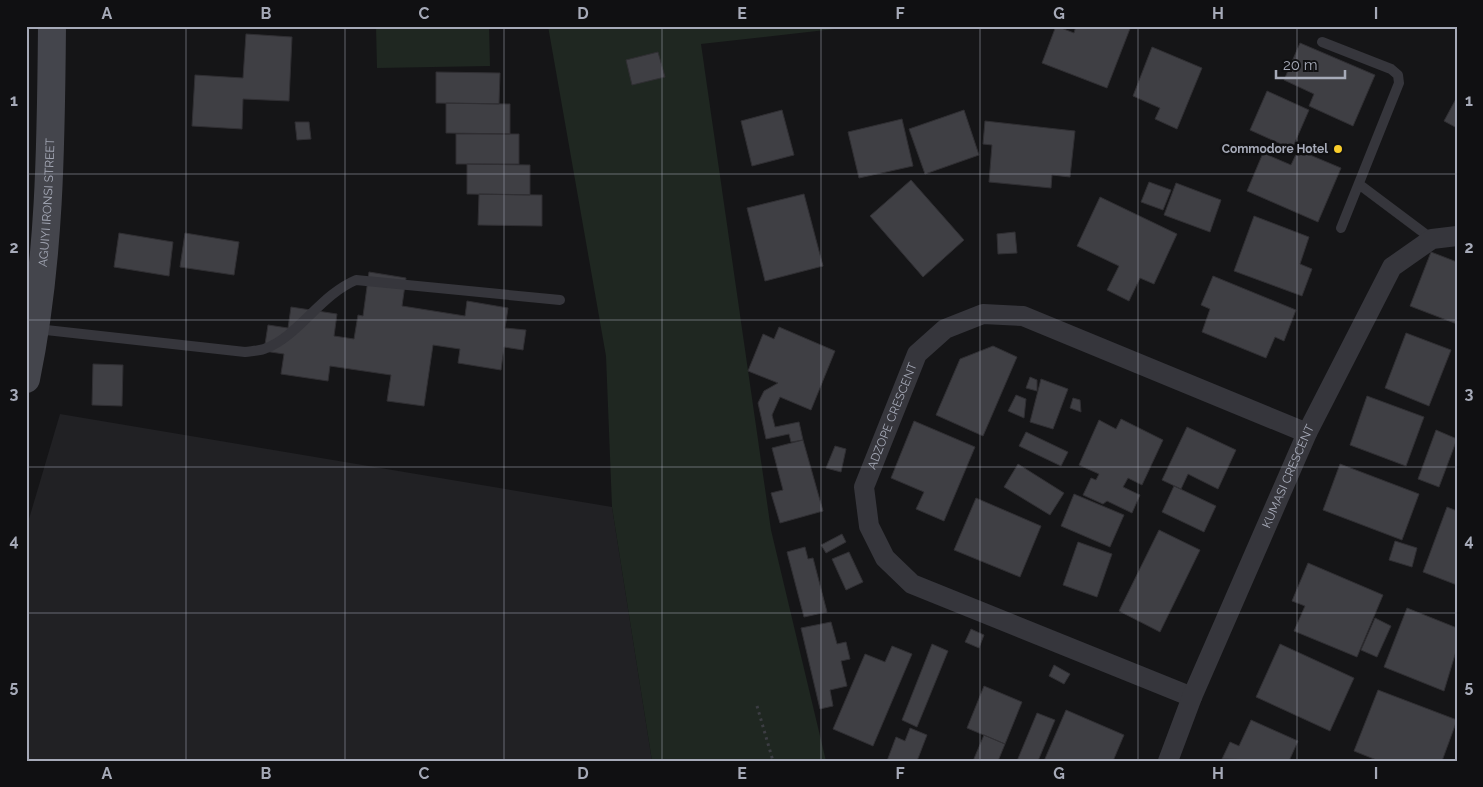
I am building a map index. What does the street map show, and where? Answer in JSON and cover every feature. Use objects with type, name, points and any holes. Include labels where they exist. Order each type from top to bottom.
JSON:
[{"type":"main road","name":"AGUIYI IRONSI STREET","points":[[26,379],[37,329],[52,153],[52,26]]},
{"type":"street","name":"KUMASI CRESCENT","points":[[1168,761],[1192,697],[1307,433],[1392,267],[1432,239],[1457,236]]},
{"type":"street","name":"ADZOPE CRESCENT","points":[[1192,697],[912,584],[885,558],[869,526],[864,487],[917,354],[945,329],[983,314],[1023,316],[1307,433]]},
{"type":"lane","points":[[1322,42],[1391,69],[1398,75],[1399,83],[1360,185],[1341,228]]},
{"type":"lane","points":[[1360,185],[1432,239]]},
{"type":"lane","points":[[37,329],[245,352],[264,349],[281,339],[341,286],[356,280],[560,300]]},
{"type":"path","points":[[757,706],[773,761]]},
{"type":"shaded area","points":[[376,26],[489,26],[490,66],[377,68]]},
{"type":"shaded area","points":[[548,26],[861,26],[701,44],[771,530],[826,761],[652,761],[612,507],[606,356]]},
{"type":"shaded area","points":[[60,414],[612,507],[652,761],[26,761],[26,529]]},
{"type":"building","points":[[1056,26],[1074,33],[1076,26],[1100,28],[1101,26],[1131,26],[1107,88],[1042,63]]},
{"type":"building","points":[[246,34],[292,37],[289,101],[243,99],[242,129],[192,126],[195,75],[243,78]]},
{"type":"building","points":[[1300,43],[1375,75],[1353,126],[1309,106],[1314,94],[1284,80]]},
{"type":"building","points":[[1152,47],[1202,68],[1177,129],[1155,119],[1160,108],[1133,96]]},
{"type":"building","points":[[658,52],[665,77],[632,85],[626,60]]},
{"type":"building","points":[[436,72],[500,73],[499,104],[436,103]]},
{"type":"building","points":[[1267,91],[1309,110],[1292,149],[1250,130]]},
{"type":"building","points":[[1457,97],[1457,128],[1444,121]]},
{"type":"building","points":[[446,103],[510,104],[510,134],[446,133]]},
{"type":"building","points":[[782,110],[794,155],[752,166],[741,121]]},
{"type":"building","points":[[964,110],[979,155],[925,174],[909,129]]},
{"type":"building","points":[[902,119],[913,166],[859,178],[848,132]]},
{"type":"building","points":[[985,121],[1075,131],[1070,177],[1052,175],[1051,188],[989,182],[992,145],[983,144]]},
{"type":"building","points":[[295,122],[309,122],[311,139],[297,140]]},
{"type":"building","points":[[456,134],[519,134],[519,164],[456,164]]},
{"type":"building","points":[[1298,150],[1341,168],[1318,222],[1247,191],[1263,153],[1291,165]]},
{"type":"building","points":[[467,164],[530,165],[530,195],[467,194]]},
{"type":"building","points":[[911,180],[964,240],[923,277],[870,216]]},
{"type":"building","points":[[1149,182],[1171,190],[1163,210],[1141,202]]},
{"type":"building","points":[[1176,183],[1221,200],[1210,232],[1164,215]]},
{"type":"building","points":[[479,194],[542,195],[542,226],[478,225]]},
{"type":"building","points":[[804,194],[823,266],[765,281],[747,208]]},
{"type":"building","points":[[1100,197],[1177,234],[1154,284],[1140,278],[1129,301],[1107,290],[1119,266],[1077,246]]},
{"type":"building","points":[[1254,216],[1309,237],[1300,264],[1312,269],[1302,296],[1234,271]]},
{"type":"building","points":[[1015,232],[1017,253],[998,254],[997,234]]},
{"type":"building","points":[[119,233],[173,242],[169,276],[114,267]]},
{"type":"building","points":[[185,233],[239,242],[234,275],[180,267]]},
{"type":"building","points":[[1431,252],[1457,262],[1457,324],[1410,306]]},
{"type":"building","points":[[369,272],[406,278],[402,306],[465,316],[467,301],[508,308],[505,328],[526,330],[523,350],[504,347],[501,370],[458,363],[460,349],[433,345],[424,406],[387,401],[391,375],[330,366],[328,381],[281,374],[284,354],[264,351],[268,325],[288,328],[291,307],[337,314],[334,336],[354,339],[358,315],[363,316]]},
{"type":"building","points":[[1213,276],[1296,310],[1284,341],[1275,337],[1266,358],[1202,332],[1210,309],[1201,305]]},
{"type":"building","points":[[779,327],[835,351],[811,410],[780,397],[772,415],[775,427],[799,422],[803,440],[791,442],[789,434],[766,439],[758,403],[764,391],[778,383],[748,371],[763,334],[774,339]]},
{"type":"building","points":[[1406,333],[1451,350],[1429,406],[1385,388]]},
{"type":"building","points":[[993,346],[1017,357],[983,436],[936,415],[960,359]]},
{"type":"building","points":[[93,364],[123,365],[122,406],[92,405]]},
{"type":"building","points":[[1030,377],[1037,380],[1037,391],[1026,388]]},
{"type":"building","points":[[1041,379],[1068,389],[1053,429],[1030,422]]},
{"type":"building","points":[[1016,395],[1026,399],[1024,418],[1008,411]]},
{"type":"building","points":[[1367,396],[1424,417],[1406,466],[1350,445]]},
{"type":"building","points":[[1073,398],[1080,400],[1081,412],[1070,408]]},
{"type":"building","points":[[1121,419],[1163,440],[1142,485],[1128,478],[1123,487],[1140,495],[1132,513],[1107,501],[1103,504],[1083,495],[1091,478],[1096,480],[1099,474],[1079,465],[1099,420],[1116,429]]},
{"type":"building","points":[[914,421],[975,447],[944,521],[916,509],[924,492],[891,478]]},
{"type":"building","points":[[1187,427],[1236,450],[1218,489],[1188,474],[1181,489],[1162,480]]},
{"type":"building","points":[[1436,430],[1457,439],[1439,487],[1418,479]]},
{"type":"building","points":[[1026,432],[1068,452],[1061,466],[1019,446]]},
{"type":"building","points":[[803,440],[823,511],[780,523],[771,493],[783,490],[772,448]]},
{"type":"building","points":[[835,446],[846,449],[841,472],[826,468]]},
{"type":"building","points":[[1018,464],[1064,493],[1050,515],[1004,487]]},
{"type":"building","points":[[1340,464],[1419,494],[1402,540],[1323,510]]},
{"type":"building","points":[[1174,486],[1216,506],[1204,532],[1162,512]]},
{"type":"building","points":[[1074,494],[1124,515],[1110,547],[1061,526]]},
{"type":"building","points":[[976,498],[1041,526],[1020,577],[954,550]]},
{"type":"building","points":[[1447,507],[1457,511],[1457,585],[1423,572]]},
{"type":"building","points":[[1159,530],[1200,550],[1160,632],[1119,611]]},
{"type":"building","points":[[842,534],[846,542],[826,553],[821,545]]},
{"type":"building","points":[[1395,541],[1417,548],[1412,567],[1389,560]]},
{"type":"building","points":[[1078,542],[1112,554],[1097,597],[1063,585]]},
{"type":"building","points":[[805,547],[808,559],[813,558],[827,612],[804,617],[787,552]]},
{"type":"building","points":[[849,552],[863,582],[846,590],[832,559]]},
{"type":"building","points":[[1308,563],[1383,595],[1357,657],[1294,631],[1305,606],[1292,601]]},
{"type":"building","points":[[1407,608],[1457,628],[1457,648],[1444,691],[1384,667]]},
{"type":"building","points":[[1375,618],[1391,626],[1377,657],[1361,650]]},
{"type":"building","points":[[831,622],[837,644],[846,642],[850,659],[841,661],[847,686],[830,690],[833,706],[820,709],[801,628]]},
{"type":"building","points":[[971,629],[984,635],[979,648],[965,642]]},
{"type":"building","points":[[932,644],[948,651],[917,727],[902,720]]},
{"type":"building","points":[[1280,644],[1354,678],[1330,731],[1256,697]]},
{"type":"building","points":[[892,646],[912,654],[873,746],[833,729],[865,654],[885,662]]},
{"type":"building","points":[[1054,665],[1070,674],[1064,684],[1049,676]]},
{"type":"building","points":[[984,686],[1022,702],[1005,744],[967,728]]},
{"type":"building","points":[[1378,690],[1457,720],[1442,761],[1379,761],[1354,751]]},
{"type":"building","points":[[1066,710],[1124,735],[1113,761],[1044,761]]},
{"type":"building","points":[[1037,713],[1055,720],[1038,761],[1017,761]]},
{"type":"building","points":[[1251,720],[1298,741],[1289,761],[1222,759],[1230,742],[1239,746]]},
{"type":"building","points":[[910,728],[927,735],[917,761],[887,761],[896,737],[905,741]]},
{"type":"building","points":[[984,735],[1005,744],[998,761],[973,761]]},
{"type":"place","name":"Commodore Hotel","points":[[1338,149]]}]
